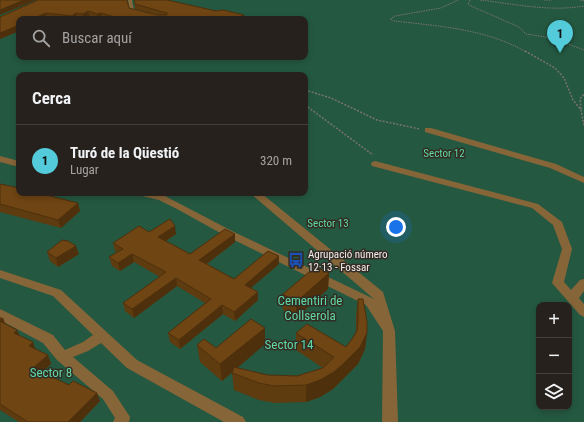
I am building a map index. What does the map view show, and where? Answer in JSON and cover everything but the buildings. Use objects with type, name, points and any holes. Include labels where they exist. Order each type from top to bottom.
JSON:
[{"type":"street","points":[[130,0],[132,11],[152,16]]},
{"type":"street","points":[[428,130],[553,166],[584,180]]},
{"type":"street","points":[[0,159],[16,163]]},
{"type":"street","points":[[375,164],[535,206],[558,224],[567,249],[558,283],[584,312]]},
{"type":"street","points":[[154,196],[162,198],[181,207],[228,234],[370,302],[389,331]]},
{"type":"street","points":[[259,196],[379,295],[386,315],[389,331],[390,422]]},
{"type":"street","points":[[0,274],[57,293],[132,364],[238,422]]},
{"type":"street","points":[[572,298],[584,283]]},
{"type":"street","points":[[0,314],[48,339],[62,356],[108,395],[123,417],[121,422]]},
{"type":"street","points":[[62,356],[79,350],[96,341],[101,335]]},
{"type":"path","points":[[458,0],[440,8],[395,16],[390,19],[454,28],[497,39],[518,47],[556,68],[564,78],[573,100],[581,110]]},
{"type":"path","points":[[470,0],[468,4],[471,6],[519,27],[526,34],[552,38],[584,50]]},
{"type":"path","points":[[480,0],[544,8],[566,9],[584,6]]},
{"type":"path","points":[[544,0],[552,0]]},
{"type":"path","points":[[308,90],[318,92],[332,98],[372,118],[405,128],[428,130]]},
{"type":"path","points":[[584,94],[580,99],[584,125]]},
{"type":"path","points":[[308,107],[376,156],[375,164]]},
{"type":"green space","name":"Cementiri de Collserola","points":[[0,0],[584,0],[584,422],[0,422]]},
{"type":"place","name":"Turó de la Qüestió","points":[[560,53]]},
{"type":"place","name":"Agrupació número 12·13 - Fossar","points":[[296,260]]},
{"type":"park label","name":"Sector 12","points":[[444,153]]},
{"type":"park label","name":"Sector 13","points":[[328,223]]},
{"type":"park label","name":"Sector 14","points":[[289,344]]},
{"type":"park label","name":"Sector 8","points":[[51,372]]}]
